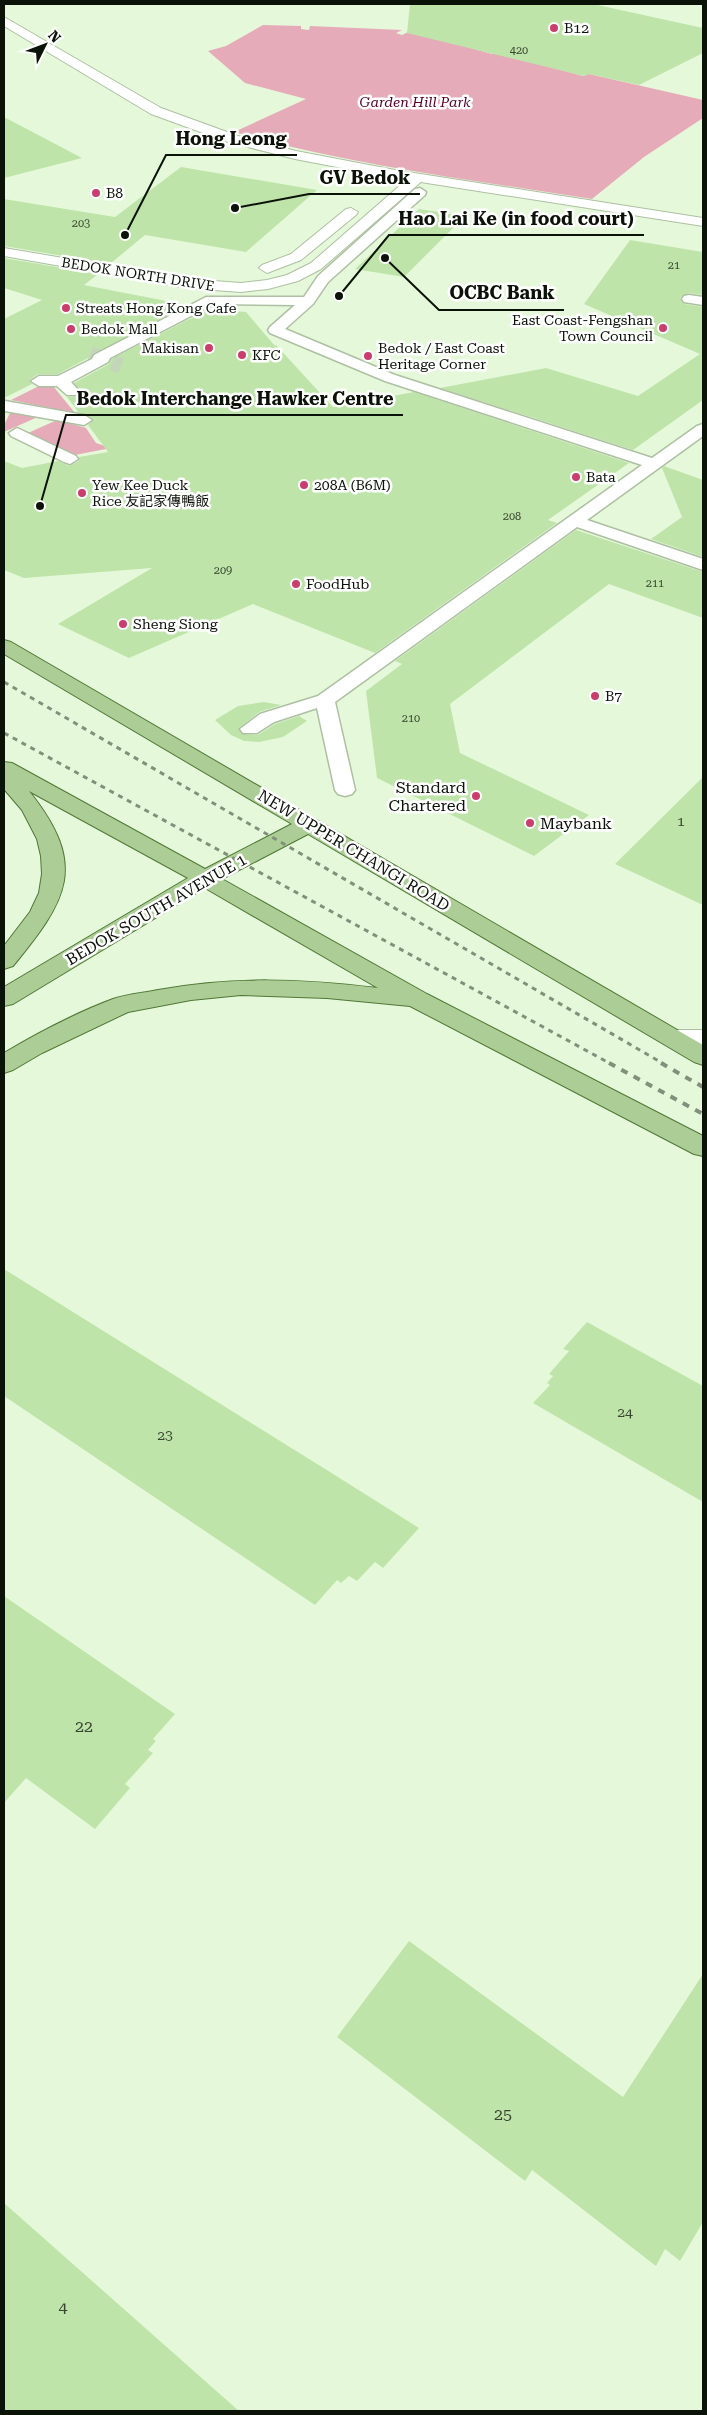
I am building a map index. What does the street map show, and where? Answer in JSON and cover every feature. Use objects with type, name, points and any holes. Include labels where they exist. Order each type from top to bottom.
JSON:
[{"type":"main road","name":"NEW UPPER CHANGI ROAD","points":[[4,646],[703,1056]]},
{"type":"main road","points":[[4,768],[418,1000],[703,1147]]},
{"type":"main road","points":[[4,775],[30,803],[53,850],[55,876],[42,912],[4,961]]},
{"type":"main road","name":"BEDOK SOUTH AVENUE 1","points":[[4,998],[204,879],[310,824]]},
{"type":"main road","points":[[4,1064],[33,1047],[122,1005],[190,992],[241,988],[327,990],[418,1000]]},
{"type":"street","points":[[4,21],[156,111],[192,125],[387,181]]},
{"type":"street","points":[[4,35],[31,52]]},
{"type":"street","points":[[96,92],[138,115],[215,144],[284,163],[415,185],[703,222]]},
{"type":"street","points":[[415,185],[703,231]]},
{"type":"street","points":[[415,185],[323,280],[308,301],[275,330],[390,378],[654,464]]},
{"type":"street","name":"BEDOK NORTH DRIVE","points":[[4,252],[205,286],[245,286],[269,283],[296,276],[316,266],[415,185]]},
{"type":"street","points":[[254,270],[283,263],[296,257],[360,203]]},
{"type":"street","name":"BEDOK NORTH DRIVE","points":[[4,238],[178,268],[234,272]]},
{"type":"street","points":[[39,380],[61,381],[211,300],[308,301]]},
{"type":"street","points":[[61,381],[72,392]]},
{"type":"street","points":[[4,406],[84,420]]},
{"type":"street","points":[[10,434],[55,415]]},
{"type":"street","points":[[250,729],[267,718],[325,700],[703,429]]},
{"type":"street","points":[[10,434],[70,459]]},
{"type":"street","points":[[575,521],[703,565]]},
{"type":"street","points":[[325,700],[344,790]]},
{"type":"street","points":[[674,1038],[703,1038]]},
{"type":"green space","name":"Garden Hill Park","points":[[263,25],[301,26],[301,29],[309,30],[310,26],[402,30],[396,33],[402,35],[410,31],[492,54],[496,52],[583,76],[589,74],[703,100],[703,118],[644,157],[592,199],[412,171],[322,154],[234,132],[306,99],[245,83],[208,51],[226,46]]},
{"type":"green space","points":[[39,386],[53,386],[75,413],[11,400]]},
{"type":"green space","points":[[11,411],[40,416],[4,432],[4,425]]},
{"type":"green space","points":[[57,420],[86,428],[96,443],[111,448],[75,455],[28,433]]},
{"type":"building","points":[[410,4],[593,4],[703,28],[703,53],[639,85],[589,74],[584,76],[407,33]]},
{"type":"building","points":[[4,117],[82,158],[4,178]]},
{"type":"building","points":[[181,167],[317,190],[246,252],[145,235],[110,264],[4,246],[4,199],[115,217]]},
{"type":"building","points":[[419,209],[465,216],[404,277],[355,269]]},
{"type":"building","points":[[630,240],[703,252],[703,295],[689,293],[680,298],[684,304],[703,307],[703,400],[633,450],[440,388],[546,368],[638,396],[700,354],[584,304]]},
{"type":"building","name":"Bedok Mall","points":[[4,258],[98,274],[84,285],[187,305],[58,374],[38,374],[29,380],[32,384],[4,398],[4,319],[42,300],[4,288]]},
{"type":"building","points":[[209,309],[246,312],[275,346],[333,407],[414,392],[629,463],[548,520],[557,523],[375,653],[253,604],[129,658],[58,624],[152,568],[24,578],[4,570],[4,461],[22,468],[58,461],[69,466],[79,461],[79,457],[108,452],[88,425],[94,419],[78,412],[67,397],[77,397],[81,393],[74,383],[109,364],[111,359]]},
{"type":"building","points":[[664,466],[703,480],[703,557],[651,539],[682,517],[662,468]]},
{"type":"building","points":[[576,530],[703,572],[703,618],[609,584],[450,704],[460,753],[589,815],[534,856],[377,778],[366,691],[402,664],[395,661]]},
{"type":"building","points":[[264,702],[281,705],[259,712],[239,728],[242,734],[258,735],[275,724],[299,716],[307,721],[283,737],[259,742],[244,741],[231,735],[215,720],[238,706]]},
{"type":"building","points":[[703,777],[703,905],[615,864]]},
{"type":"building","points":[[4,1269],[419,1528],[383,1568],[375,1562],[357,1581],[349,1576],[341,1583],[337,1580],[315,1605],[4,1396]]},
{"type":"building","points":[[587,1322],[703,1386],[703,1502],[533,1403],[550,1385],[547,1383],[553,1376],[549,1374],[569,1351],[563,1349]]},
{"type":"building","points":[[4,1596],[175,1714],[153,1739],[156,1741],[148,1750],[153,1753],[125,1784],[130,1788],[95,1829],[26,1778],[4,1803]]},
{"type":"building","points":[[409,1941],[623,2097],[703,1974],[703,2222],[680,2261],[665,2249],[656,2266],[532,2170],[525,2181],[337,2037]]},
{"type":"building","points":[[4,2203],[239,2411],[4,2411]]},
{"type":"tunnel","points":[[90,354],[121,366]]},
{"type":"railway","points":[[4,682],[664,1064]]},
{"type":"railway","points":[[4,733],[611,1064]]},
{"type":"railway","points":[[609,1063],[703,1114]]},
{"type":"railway","points":[[661,1063],[703,1087]]},
{"type":"place","name":"B12","points":[[554,28]]},
{"type":"place","name":"B8","points":[[96,193]]},
{"type":"place","name":"GV Bedok","points":[[235,208]]},
{"type":"place","name":"Hong Leong","points":[[125,235]]},
{"type":"place","name":"OCBC Bank","points":[[385,258]]},
{"type":"place","name":"Hao Lai Ke (in food court)","points":[[339,296]]},
{"type":"place","name":"Streats Hong Kong Cafe","points":[[66,308]]},
{"type":"place","name":"East Coast-Fengshan Town Council","points":[[663,328]]},
{"type":"place","name":"Bedok Mall","points":[[71,329]]},
{"type":"place","name":"Makisan","points":[[209,348]]},
{"type":"place","name":"KFC","points":[[242,355]]},
{"type":"place","name":"Bedok / East Coast Heritage Corner","points":[[368,356]]},
{"type":"place","name":"Bata","points":[[576,477]]},
{"type":"place","name":"208A (B6M)","points":[[304,485]]},
{"type":"place","name":"Yew Kee Duck Rice 友記家傳鴨飯","points":[[82,493]]},
{"type":"place","name":"Bedok Interchange Hawker Centre","points":[[40,506]]},
{"type":"place","name":"FoodHub","points":[[296,584]]},
{"type":"place","name":"Sheng Siong","points":[[123,624]]},
{"type":"place","name":"B7","points":[[595,696]]},
{"type":"place","name":"Standard Chartered","points":[[476,796]]},
{"type":"place","name":"Maybank","points":[[530,823]]}]
